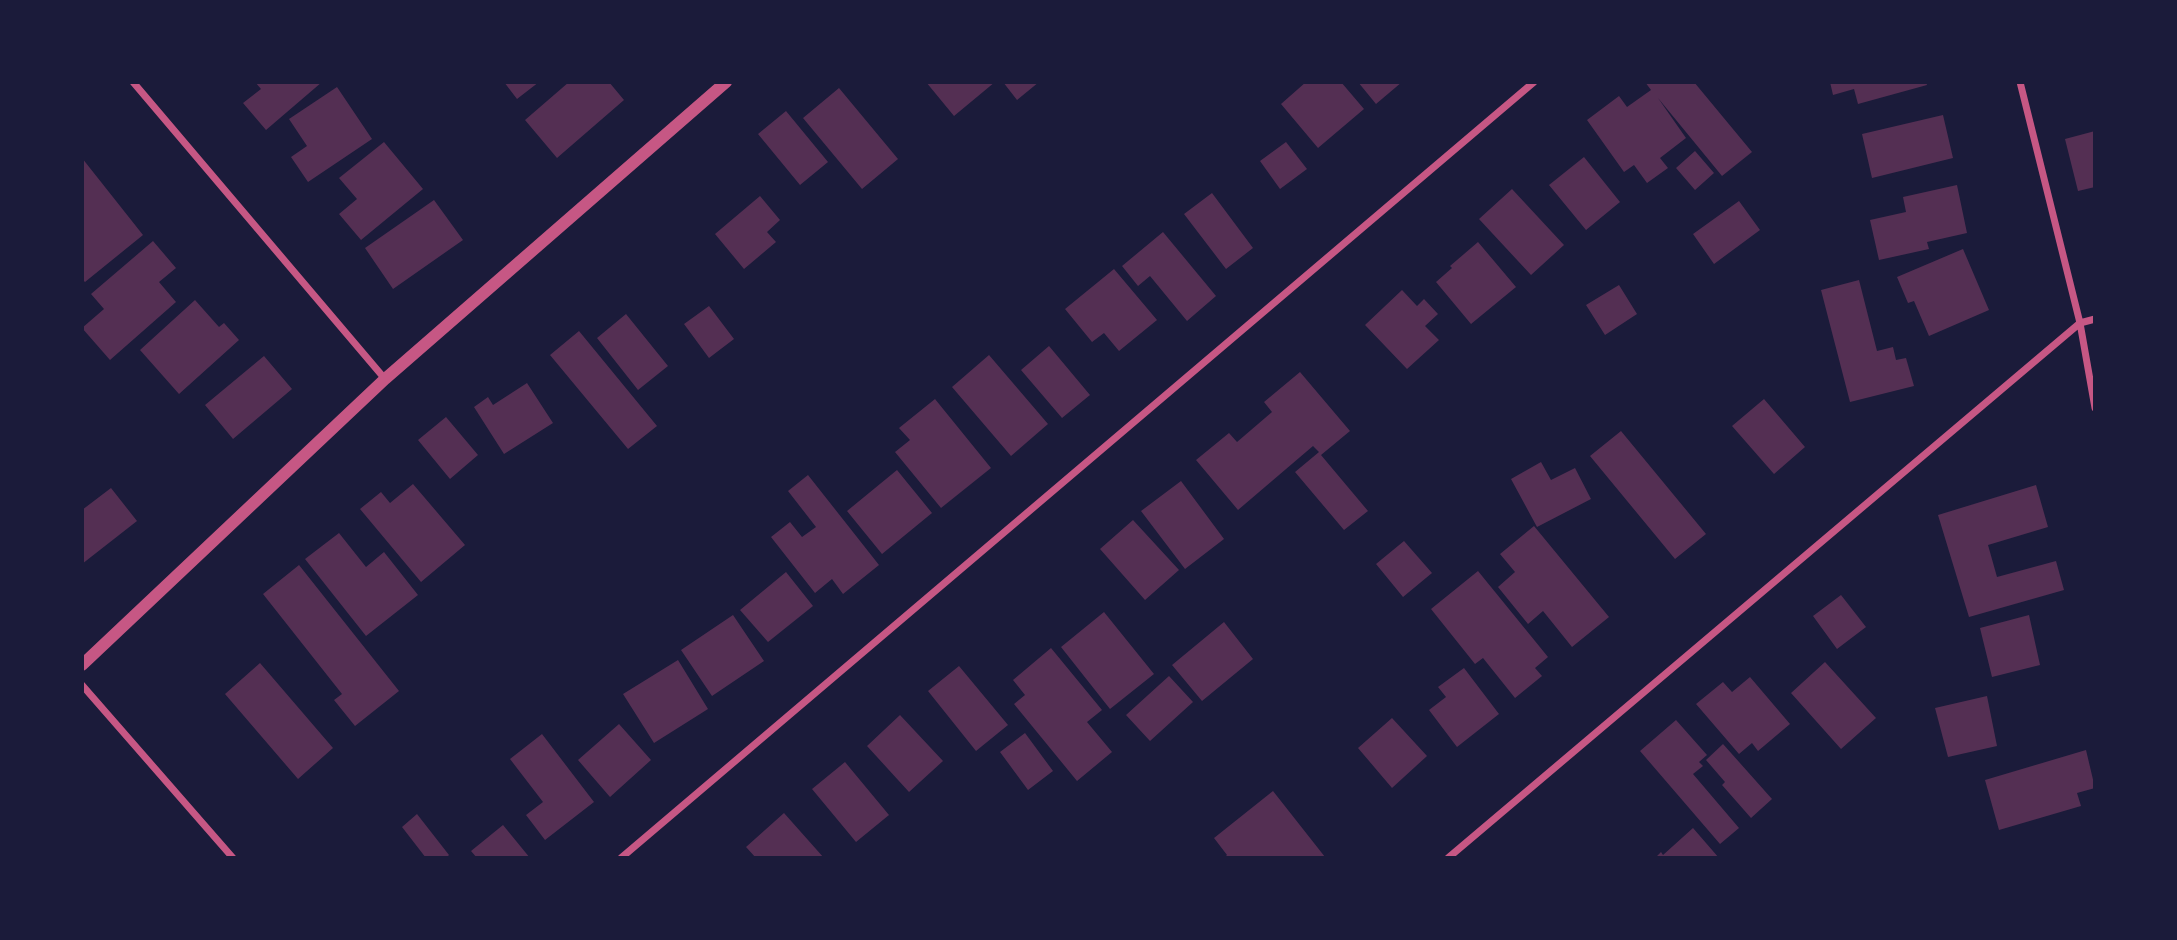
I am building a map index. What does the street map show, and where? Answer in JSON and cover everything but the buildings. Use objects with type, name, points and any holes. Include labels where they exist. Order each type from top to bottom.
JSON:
[{"type":"street","points":[[133,82],[385,379]]},
{"type":"street","points":[[82,665],[385,379],[726,82]]},
{"type":"street","points":[[621,858],[1534,82]]},
{"type":"street","points":[[2020,82],[2080,323],[2095,408]]},
{"type":"street","points":[[1448,858],[2080,323],[2095,319]]},
{"type":"street","points":[[82,685],[233,858]]}]
